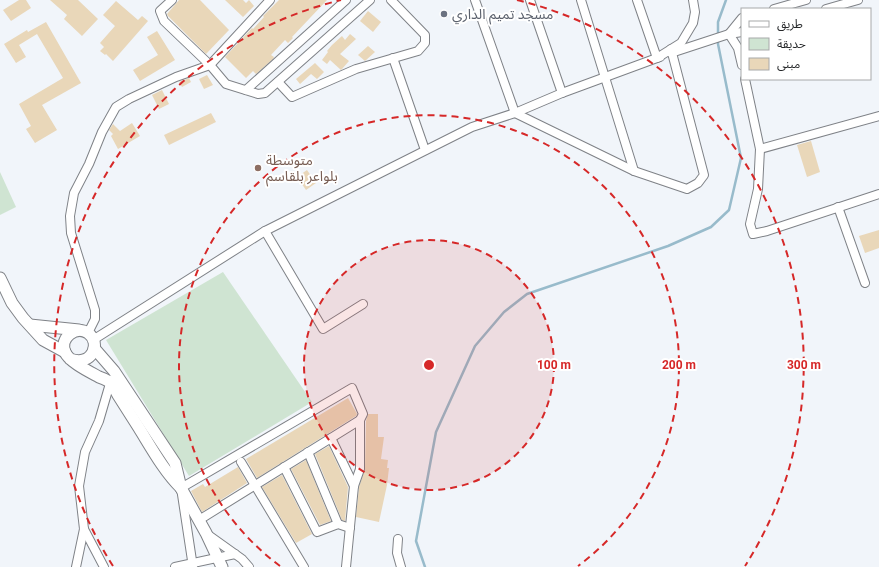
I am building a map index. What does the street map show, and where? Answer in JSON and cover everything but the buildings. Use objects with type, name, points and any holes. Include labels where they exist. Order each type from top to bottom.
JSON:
[{"type":"main road","points":[[0,278],[3,291],[43,340],[88,371],[110,382],[166,470],[181,488],[220,562]]},
{"type":"main road","points":[[30,325],[89,338]]},
{"type":"main road","points":[[89,338],[92,355],[85,360],[77,362],[67,356],[64,344],[66,337],[73,332],[89,338],[114,371],[175,463],[181,488]]},
{"type":"street","points":[[172,0],[160,11],[164,21],[210,66],[226,84],[258,94],[265,93],[370,0]]},
{"type":"street","points":[[89,338],[95,310],[71,233],[70,216],[74,193],[89,164],[102,132],[116,107],[129,99],[176,77],[210,66],[270,0]]},
{"type":"street","points":[[246,90],[346,0]]},
{"type":"street","points":[[278,82],[292,97],[356,69],[418,51],[425,43],[425,35],[391,0]]},
{"type":"street","points":[[475,0],[515,113],[634,171],[687,188],[698,183],[704,175],[671,51]]},
{"type":"street","points":[[530,0],[562,93]]},
{"type":"street","points":[[581,0],[634,171]]},
{"type":"street","points":[[637,0],[657,58]]},
{"type":"street","points":[[671,51],[681,43],[693,23],[695,12],[693,0]]},
{"type":"street","points":[[778,8],[806,0]]},
{"type":"street","points":[[830,8],[858,0]]},
{"type":"street","points":[[729,34],[741,19]]},
{"type":"street","points":[[89,338],[265,231],[472,127],[515,113],[562,93],[657,58],[671,51],[729,34],[741,32]]},
{"type":"street","points":[[729,34],[738,48],[741,61]]},
{"type":"street","points":[[393,58],[425,150]]},
{"type":"street","points":[[745,80],[760,149],[758,189],[750,224],[753,234],[767,231],[879,194]]},
{"type":"street","points":[[760,149],[879,116]]},
{"type":"street","points":[[838,207],[865,283]]},
{"type":"street","points":[[265,231],[322,329],[363,304]]},
{"type":"street","points":[[76,567],[84,529],[79,486],[85,452],[100,421],[114,371]]},
{"type":"street","points":[[193,565],[181,488],[352,388],[363,414],[360,420],[360,470],[354,486],[346,567]]},
{"type":"street","points":[[199,520],[360,420]]},
{"type":"street","points":[[330,438],[354,486]]},
{"type":"street","points":[[308,452],[338,524]]},
{"type":"street","points":[[241,462],[304,567]]},
{"type":"street","points":[[284,467],[317,532],[338,524],[350,528]]},
{"type":"street","points":[[84,529],[104,567]]},
{"type":"street","points":[[206,533],[235,554],[249,567]]},
{"type":"street","points":[[398,539],[397,553],[401,567]]},
{"type":"street","points":[[175,567],[220,562],[235,554]]},
{"type":"green space","points":[[0,172],[16,207],[0,215]]},
{"type":"green space","points":[[223,272],[312,402],[189,476],[106,340]]},
{"type":"waterway","points":[[425,567],[416,541],[436,432],[475,346],[504,312],[527,294],[668,246],[711,227],[729,210],[741,158],[718,44],[718,22],[726,0]]},
{"type":"place","name":"مسجد تميم الداري","points":[[444,14]]},
{"type":"place","name":"متوسطة بلواعر بلقاسم","points":[[258,168]]}]
